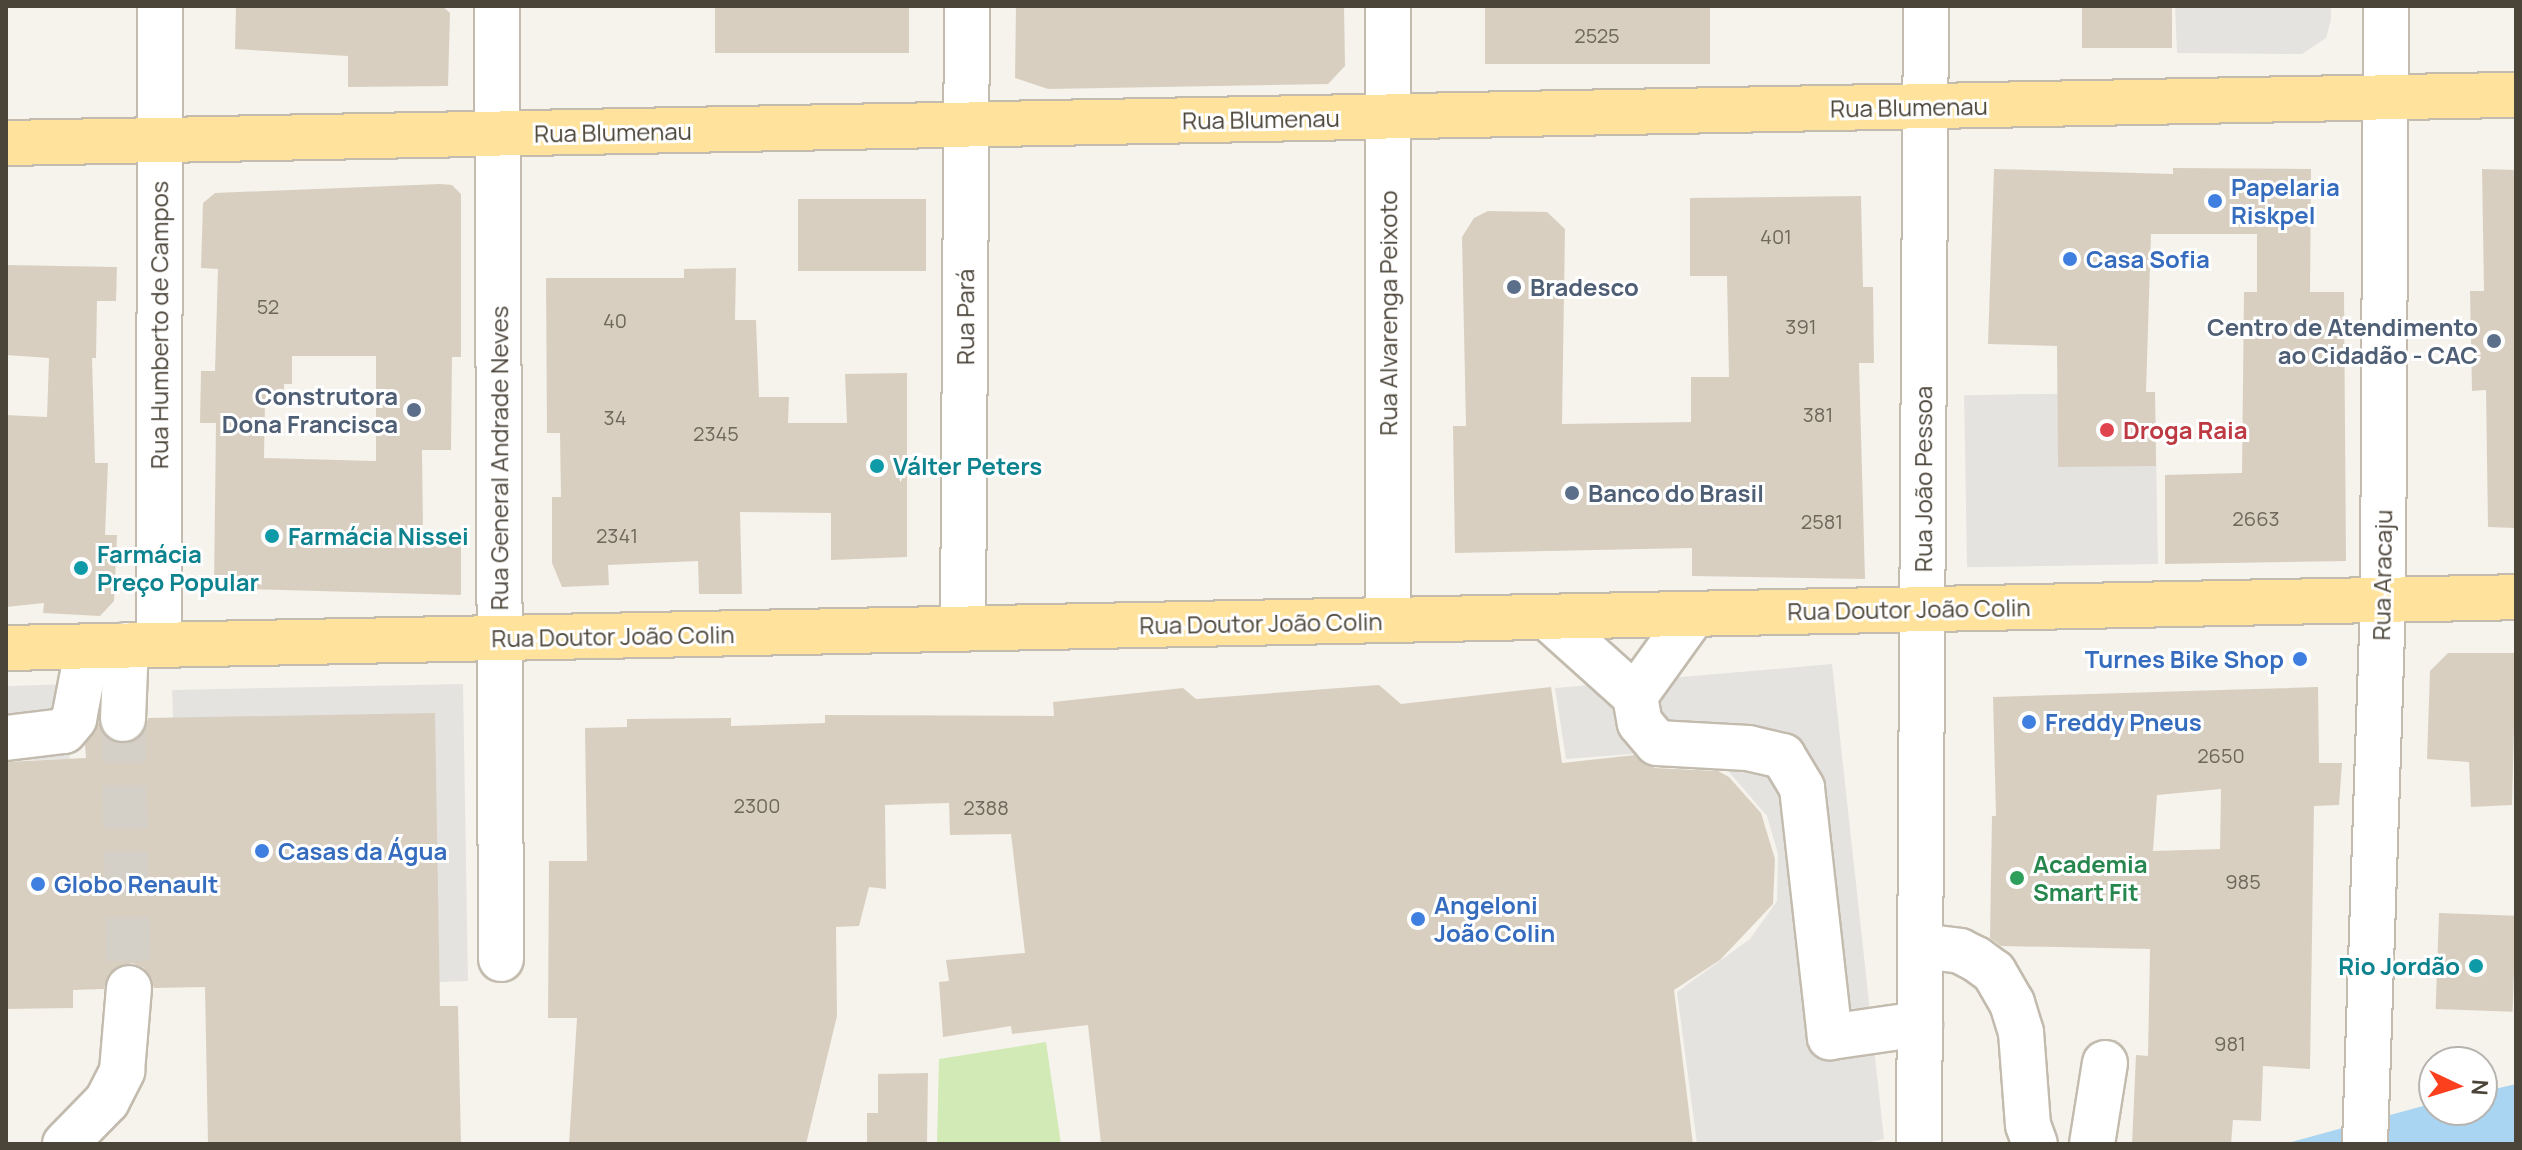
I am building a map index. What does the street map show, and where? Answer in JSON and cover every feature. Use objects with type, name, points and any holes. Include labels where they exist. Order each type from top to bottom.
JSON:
[{"type":"main road","name":"Rua Blumenau","points":[[6,143],[2516,95]]},
{"type":"main road","name":"Rua Doutor João Colin","points":[[6,648],[2516,597]]},
{"type":"street","name":"Rua Humberto de Campos","points":[[124,646],[160,140],[160,6]]},
{"type":"street","name":"Rua General Andrade Neves","points":[[497,6],[501,959]]},
{"type":"street","name":"Rua Pará","points":[[963,629],[967,6]]},
{"type":"street","name":"Rua Alvarenga Peixoto","points":[[1388,6],[1388,620]]},
{"type":"street","name":"Rua João Pessoa","points":[[1919,1144],[1926,6]]},
{"type":"street","name":"Rua Aracaju","points":[[2366,1128],[2383,600],[2386,6]]},
{"type":"street","points":[[1635,696],[1694,614]]},
{"type":"street","points":[[1547,617],[1635,696],[1640,723],[1657,743],[1748,748],[1783,756],[1802,788],[1830,1037],[1920,1024]]},
{"type":"street","points":[[123,719],[124,646]]},
{"type":"street","points":[[6,738],[64,731],[124,646]]},
{"type":"street","points":[[1921,946],[1960,951],[1976,959],[1994,972],[2012,1003],[2021,1032],[2028,1125],[2035,1144]]},
{"type":"street","points":[[65,1144],[107,1101],[122,1071],[129,988]]},
{"type":"street","points":[[2092,1144],[2105,1063]]},
{"type":"green space","points":[[1046,1042],[1061,1144],[937,1144],[939,1059]]},
{"type":"shaded area","points":[[2175,6],[2331,6],[2331,20],[2326,38],[2302,54],[2177,53]]},
{"type":"shaded area","points":[[2155,392],[2158,564],[1967,567],[1964,395]]},
{"type":"shaded area","points":[[1832,664],[1884,1139],[1860,1144],[1697,1144],[1677,992],[1750,939],[1777,901],[1778,854],[1767,816],[1729,772],[1684,750],[1566,759],[1555,688]]},
{"type":"shaded area","points":[[67,684],[70,759],[9,761],[6,686]]},
{"type":"shaded area","points":[[463,684],[468,981],[439,982],[173,718],[172,690]]},
{"type":"water","points":[[2516,1084],[2516,1144],[2284,1144],[2418,1107],[2418,1126],[2498,1126],[2498,1088]]},
{"type":"building","points":[[236,6],[442,6],[450,13],[448,86],[348,87],[348,56],[235,49]]},
{"type":"building","points":[[715,6],[909,6],[909,53],[715,53]]},
{"type":"building","points":[[1016,6],[1344,6],[1345,66],[1328,84],[1048,89],[1015,78]]},
{"type":"building","points":[[1485,6],[1710,6],[1710,64],[1485,64]]},
{"type":"building","points":[[2082,6],[2172,6],[2172,48],[2082,48]]},
{"type":"building","points":[[2173,168],[2311,169],[2310,292],[2344,292],[2346,561],[2165,564],[2165,475],[2242,473],[2244,292],[2257,292],[2257,234],[2151,234],[2146,392],[2155,392],[2156,466],[2058,467],[2057,346],[1988,344],[1994,169],[2173,174]]},
{"type":"building","name":"Centro de Atendimento ao Cidadão - CAC","points":[[2482,169],[2516,170],[2516,528],[2488,527],[2486,390],[2472,391],[2470,291],[2484,291]]},
{"type":"building","points":[[440,184],[452,185],[461,194],[461,357],[452,357],[451,450],[422,450],[423,533],[461,533],[461,595],[214,588],[216,423],[200,423],[201,371],[215,371],[218,269],[201,268],[203,203],[215,193]],"holes":[[[292,356],[376,356],[376,461],[264,458],[265,399],[284,400],[284,384],[292,384]]]},
{"type":"building","points":[[1861,196],[1863,287],[1873,287],[1874,363],[1859,363],[1865,579],[1692,576],[1692,548],[1455,553],[1453,426],[1466,426],[1462,237],[1474,218],[1488,211],[1547,212],[1565,229],[1562,424],[1691,422],[1691,377],[1729,377],[1727,276],[1690,276],[1690,198]]},
{"type":"building","points":[[798,199],[926,199],[926,271],[798,271]]},
{"type":"building","points":[[6,265],[117,267],[116,301],[97,301],[96,358],[92,358],[95,463],[108,463],[105,535],[117,535],[114,601],[100,616],[43,613],[44,603],[6,607],[6,415],[47,417],[49,358],[6,355]]},
{"type":"building","points":[[736,268],[735,320],[756,320],[759,397],[789,397],[788,423],[847,423],[845,374],[907,373],[907,557],[831,560],[831,513],[740,512],[742,594],[699,594],[698,561],[608,565],[609,585],[562,587],[552,563],[552,497],[561,497],[560,433],[547,433],[546,278],[684,278],[684,269]]},
{"type":"building","points":[[2448,653],[2516,653],[2512,805],[2471,807],[2469,762],[2427,759],[2430,671]]},
{"type":"building","name":"Angeloni João Colin","points":[[1379,685],[1401,704],[1551,687],[1562,763],[1635,755],[1655,768],[1718,771],[1729,777],[1761,813],[1775,859],[1773,904],[1720,960],[1674,990],[1693,1144],[1101,1144],[1088,1025],[1012,1034],[1011,1026],[943,1037],[939,982],[949,981],[946,960],[1025,953],[1011,834],[950,835],[949,803],[885,805],[886,889],[869,887],[859,926],[836,927],[837,1016],[806,1144],[569,1144],[577,1018],[548,1018],[549,861],[587,861],[585,728],[627,727],[627,719],[731,718],[731,726],[825,723],[825,715],[1054,716],[1053,702],[1183,688],[1196,699]]},
{"type":"building","points":[[2318,687],[2319,763],[2342,763],[2339,805],[2314,806],[2310,1069],[2263,1066],[2261,1121],[2233,1120],[2231,1144],[2132,1144],[2136,1055],[2148,1056],[2150,949],[2001,946],[1990,938],[1992,816],[1996,816],[1993,697]],"holes":[[[2221,789],[2220,849],[2153,851],[2157,795]]]},
{"type":"building","name":"Casas da Água","points":[[435,713],[440,1006],[458,1006],[461,1144],[208,1144],[205,987],[154,988],[144,968],[132,963],[109,973],[104,989],[73,990],[73,1008],[6,1009],[6,762],[86,758],[85,744],[99,722],[109,740],[123,744],[144,733],[148,718]]},
{"type":"building","name":"Rio Jordão","points":[[2439,913],[2516,916],[2513,1012],[2436,1009]]},
{"type":"building","points":[[928,1073],[927,1144],[867,1144],[867,1113],[878,1113],[878,1074]]},
{"type":"tunnel","points":[[123,719],[129,988]]},
{"type":"place","name":"Papelaria Riskpel","points":[[2215,201]]},
{"type":"place","name":"Casa Sofia","points":[[2070,259]]},
{"type":"place","name":"Bradesco","points":[[1514,287]]},
{"type":"place","name":"Centro de Atendimento ao Cidadão - CAC","points":[[2494,341]]},
{"type":"place","name":"Construtora Dona Francisca","points":[[414,410]]},
{"type":"place","name":"Droga Raia","points":[[2107,430]]},
{"type":"place","name":"Válter Peters","points":[[877,466]]},
{"type":"place","name":"Banco do Brasil","points":[[1572,493]]},
{"type":"place","name":"Farmácia Nissei","points":[[272,536]]},
{"type":"place","name":"Farmácia Preço Popular","points":[[81,568]]},
{"type":"place","name":"Turnes Bike Shop","points":[[2300,659]]},
{"type":"place","name":"Freddy Pneus","points":[[2029,722]]},
{"type":"place","name":"Casas da Água","points":[[262,851]]},
{"type":"place","name":"Academia Smart Fit","points":[[2017,878]]},
{"type":"place","name":"Globo Renault","points":[[38,884]]},
{"type":"place","name":"Angeloni João Colin","points":[[1418,919]]},
{"type":"place","name":"Rio Jordão","points":[[2476,966]]}]
